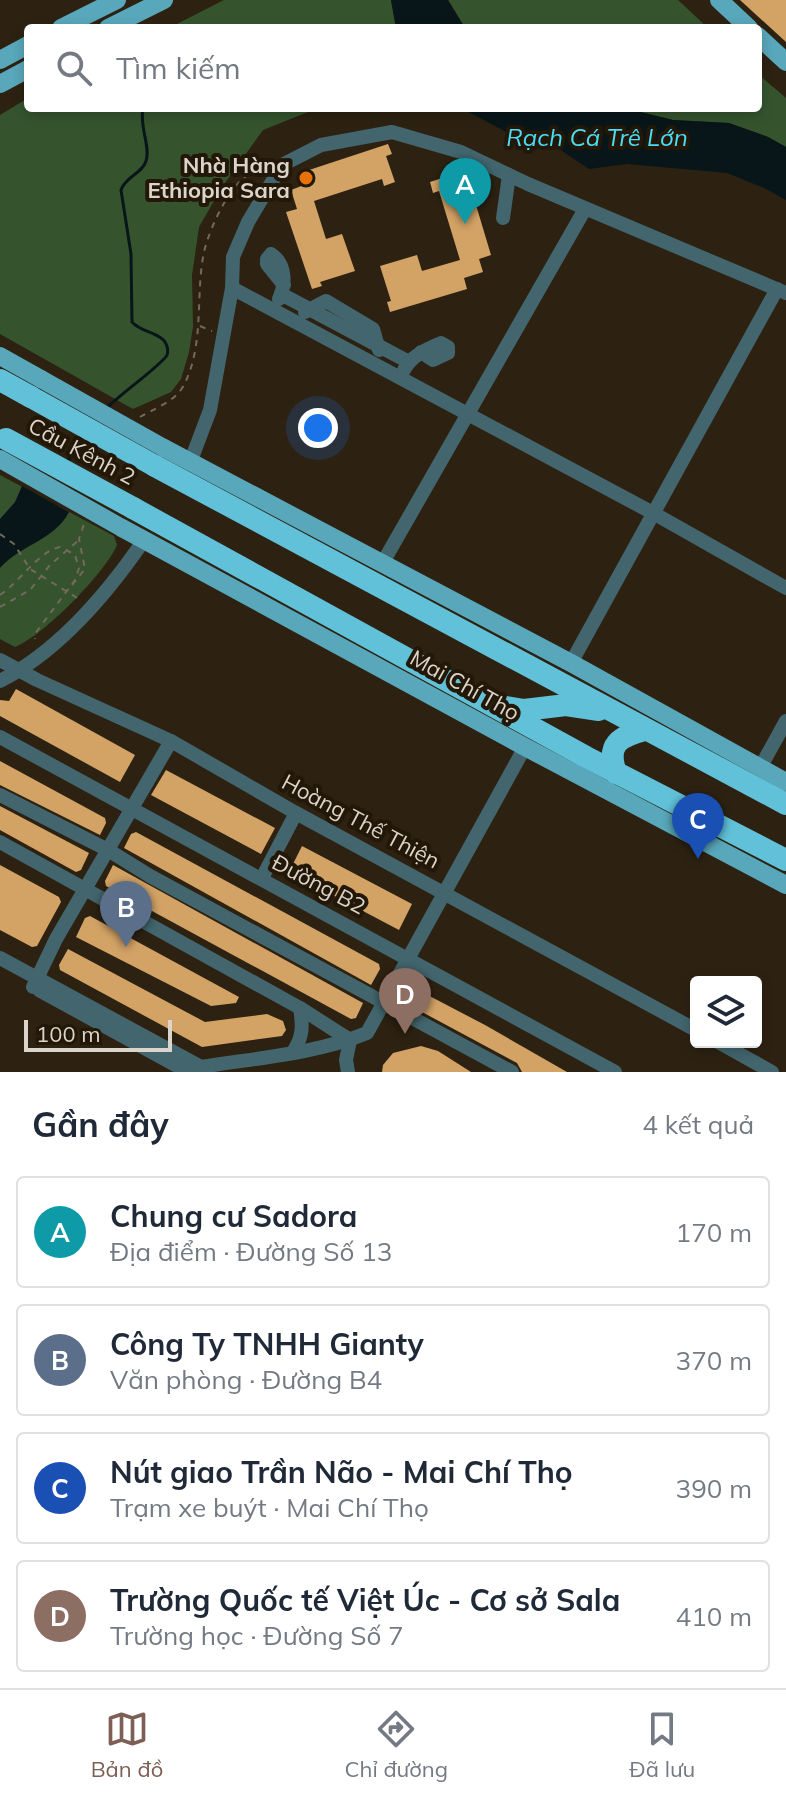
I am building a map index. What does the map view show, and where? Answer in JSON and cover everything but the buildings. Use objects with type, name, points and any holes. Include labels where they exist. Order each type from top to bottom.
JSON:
[{"type":"highway","points":[[0,380],[36,388]]},
{"type":"highway","name":"Cầu Kênh 2","points":[[36,388],[159,457]]},
{"type":"highway","name":"Cầu Kênh 2","points":[[2,445],[133,508]]},
{"type":"highway","points":[[159,457],[511,656],[566,673],[615,712],[645,730],[786,804]]},
{"type":"highway","name":"Mai Chí Thọ","points":[[133,508],[485,702],[530,738],[586,757],[786,860]]},
{"type":"highway","points":[[511,656],[532,679],[566,739],[586,757]]},
{"type":"highway","points":[[530,738],[566,673]]},
{"type":"highway","points":[[485,702],[524,710],[566,705],[615,712]]},
{"type":"highway","points":[[616,773],[611,760],[612,750],[619,740],[645,730]]},
{"type":"main road","points":[[69,24],[117,0]]},
{"type":"main road","points":[[719,0],[745,24]]},
{"type":"main road","points":[[116,24],[157,2]]},
{"type":"main road","points":[[762,40],[786,62]]},
{"type":"main road","points":[[0,60],[24,47]]},
{"type":"main road","points":[[0,84],[24,71]]},
{"type":"main road","points":[[0,356],[36,388]]},
{"type":"main road","name":"Cầu Kênh 2","points":[[2,445],[122,528]]},
{"type":"main road","points":[[159,457],[190,463],[382,564],[566,673],[786,782]]},
{"type":"main road","name":"Mai Chí Thọ","points":[[122,528],[530,738],[786,885]]},
{"type":"street","points":[[190,463],[210,410],[232,288],[233,257],[248,222],[282,165],[321,145],[392,132],[461,152],[585,209],[781,291],[653,513],[566,673]]},
{"type":"street","points":[[503,218],[509,175]]},
{"type":"street","points":[[382,564],[585,209]]},
{"type":"street","points":[[232,288],[653,513],[786,588]]},
{"type":"street","points":[[272,310],[283,289],[311,309]]},
{"type":"street","points":[[292,320],[326,301],[373,329],[384,369]]},
{"type":"street","points":[[378,345],[415,357],[400,378]]},
{"type":"street","points":[[0,681],[20,671],[95,602],[144,540]]},
{"type":"street","name":"Hoàng Thế Thiện","points":[[0,660],[171,741],[296,813],[447,892],[690,1027]]},
{"type":"street","points":[[760,768],[786,721]]},
{"type":"street","points":[[0,958],[35,982],[196,1071],[350,1040],[367,1033],[530,738]]},
{"type":"street","points":[[35,982],[56,939],[171,741]]},
{"type":"street","name":"Đường B2","points":[[3,742],[262,878],[615,1072]]},
{"type":"street","points":[[0,795],[108,850],[150,876],[512,1072]]},
{"type":"street","points":[[262,878],[296,813]]},
{"type":"street","points":[[0,842],[88,888],[300,1008],[350,1040]]},
{"type":"street","points":[[0,969],[35,982]]},
{"type":"street","points":[[293,1052],[301,1040],[303,1026],[300,1008]]},
{"type":"street","points":[[348,1072],[346,1060],[350,1040]]},
{"type":"street","points":[[729,1048],[772,1072]]},
{"type":"path","points":[[137,420],[182,389],[193,361],[199,325],[203,256],[212,227],[225,202],[242,179],[257,170],[270,174]]},
{"type":"path","points":[[199,325],[212,331]]},
{"type":"path","points":[[106,480],[119,456]]},
{"type":"path","points":[[0,607],[19,598],[50,565],[70,550],[79,539],[84,522]]},
{"type":"path","points":[[0,534],[11,541],[30,569],[79,599]]},
{"type":"path","points":[[35,639],[37,631],[85,569],[79,539]]},
{"type":"path","points":[[0,595],[54,548],[61,547],[70,550],[77,558],[79,568],[72,585]]},
{"type":"green space","points":[[224,0],[391,0],[395,24],[177,24]]},
{"type":"green space","points":[[448,0],[678,0],[704,24],[463,24]]},
{"type":"green space","points":[[762,77],[786,98],[786,147],[729,123],[673,120],[640,112],[762,112]]},
{"type":"green space","points":[[24,100],[24,112],[308,112],[263,130],[222,187],[199,227],[192,275],[193,327],[189,352],[181,379],[171,392],[133,409],[0,334],[0,115]]},
{"type":"green space","points":[[0,475],[114,536],[117,545],[100,571],[72,602],[41,630],[15,647],[0,639]]},
{"type":"water","points":[[391,0],[448,0],[463,24],[395,24]]},
{"type":"water","name":"Rạch Cá Trê Lớn","points":[[469,112],[640,112],[673,120],[729,123],[786,147],[786,200],[727,173],[627,164],[589,169],[550,143],[514,136]]},
{"type":"water","points":[[22,486],[69,512],[55,529],[17,553],[0,568],[0,519],[15,502]]},
{"type":"waterway","points":[[108,407],[168,353],[163,339],[132,322],[131,254],[121,190],[146,161],[143,112]]},
{"type":"waterway","points":[[68,461],[82,437]]},
{"type":"place","name":"Nhà Hàng Ethiopia Sara","points":[[306,178]]},
{"type":"place","name":"Chung cư Sadora","points":[[465,224]]},
{"type":"place","name":"Nút giao Trần Não - Mai Chí Thọ","points":[[698,859]]},
{"type":"place","name":"Công Ty TNHH Gianty","points":[[126,947]]},
{"type":"place","name":"Trường Quốc tế Việt Úc - Cơ sở Sala","points":[[405,1034]]}]
